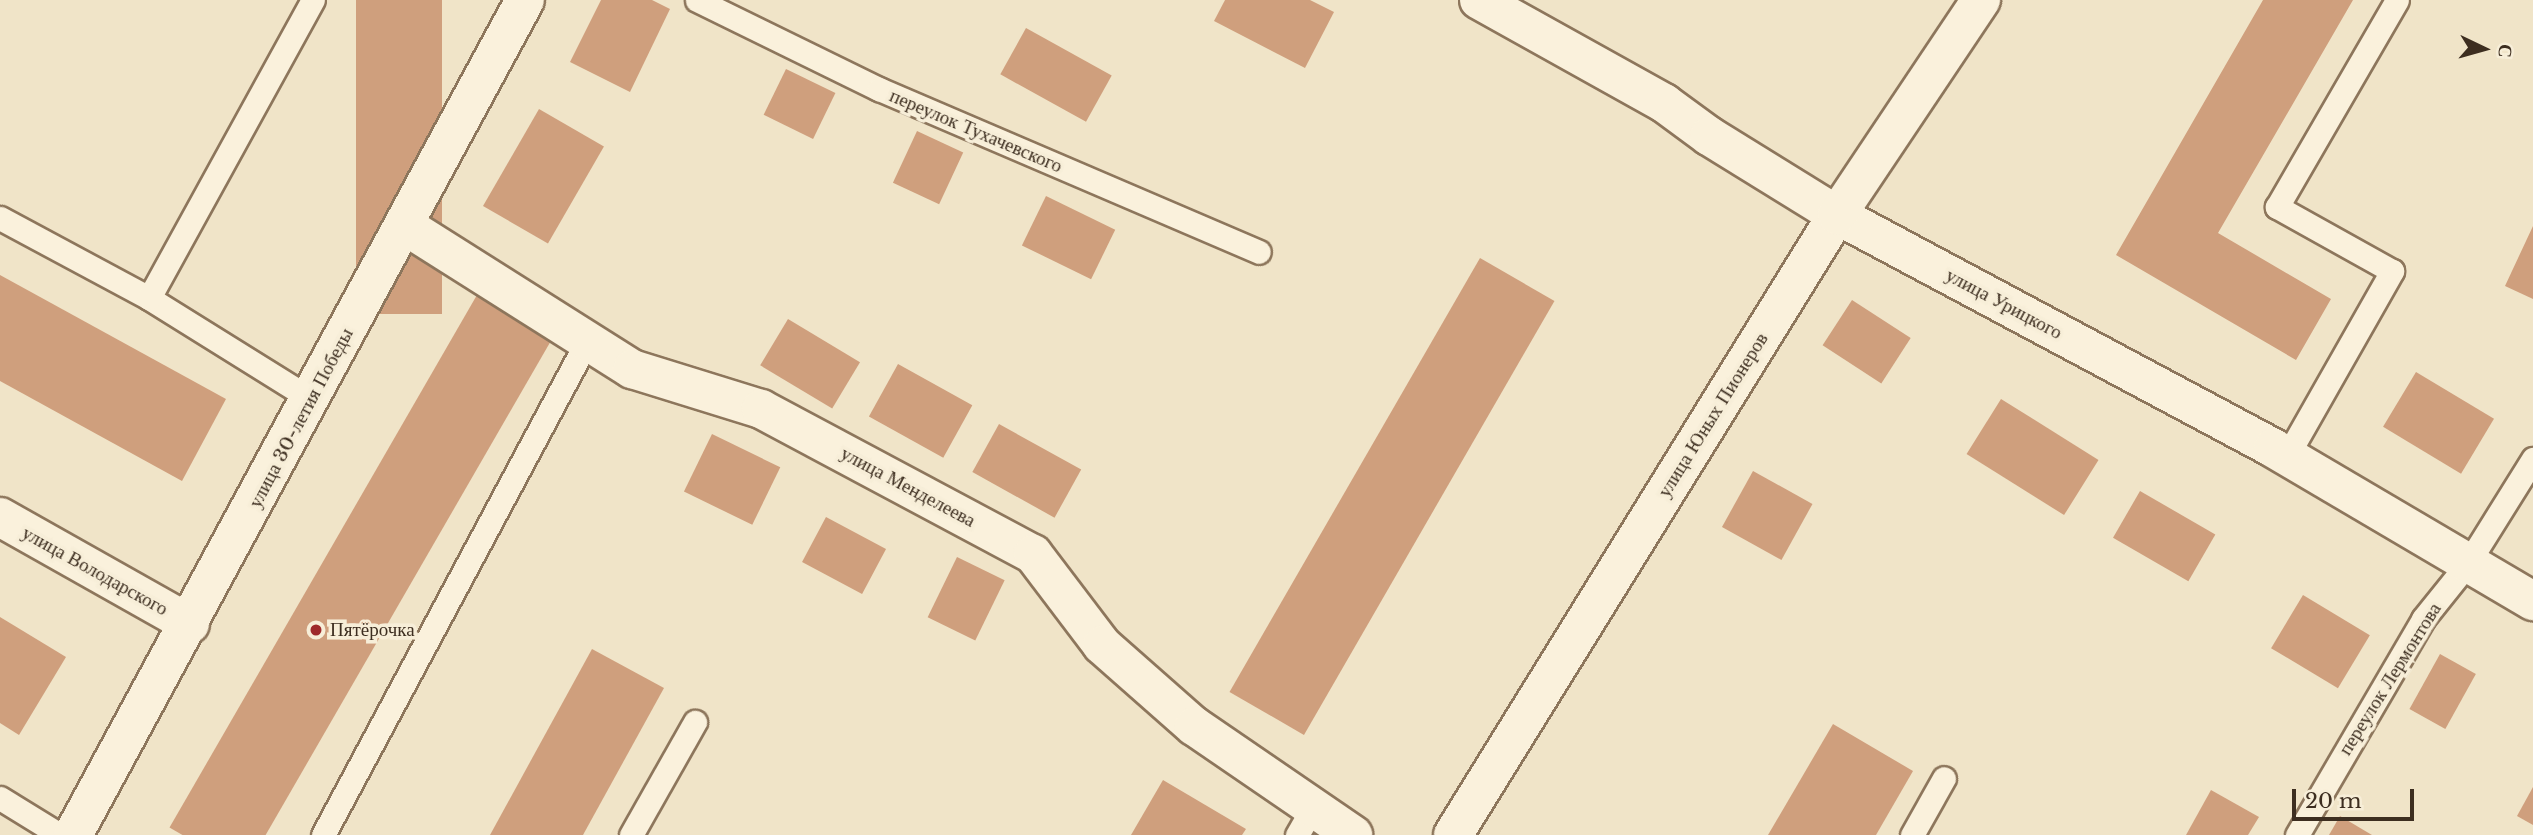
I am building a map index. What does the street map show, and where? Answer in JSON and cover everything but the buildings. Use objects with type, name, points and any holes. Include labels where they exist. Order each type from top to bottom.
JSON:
[{"type":"street","name":"улица 30-летия Победы","points":[[73,835],[190,624],[525,0]]},
{"type":"street","name":"улица Урицкого","points":[[1479,0],[1664,103],[1709,136],[1838,215],[2287,456],[2533,601]]},
{"type":"street","name":"улица Юных Пионеров","points":[[1453,835],[1838,215],[1981,0]]},
{"type":"street","name":"улица Менделеева","points":[[404,225],[586,343],[632,369],[761,409],[1033,554],[1102,645],[1194,726],[1304,822],[1353,835]]},
{"type":"street","name":"улица Володарского","points":[[0,517],[190,624]]},
{"type":"lane","points":[[149,299],[313,0]]},
{"type":"lane","name":"переулок Тухачевского","points":[[697,0],[879,89],[1259,252]]},
{"type":"lane","points":[[2287,456],[2392,271],[2277,208],[2397,0]]},
{"type":"lane","points":[[0,218],[149,299],[311,399]]},
{"type":"lane","points":[[323,835],[586,343]]},
{"type":"lane","name":"переулок Лермонтова","points":[[2297,835],[2423,619],[2468,563],[2533,459]]},
{"type":"lane","points":[[631,835],[695,723]]},
{"type":"lane","points":[[1912,835],[1944,778]]},
{"type":"lane","points":[[0,798],[60,835]]},
{"type":"place","name":"Пятёрочка","points":[[316,630]]}]
